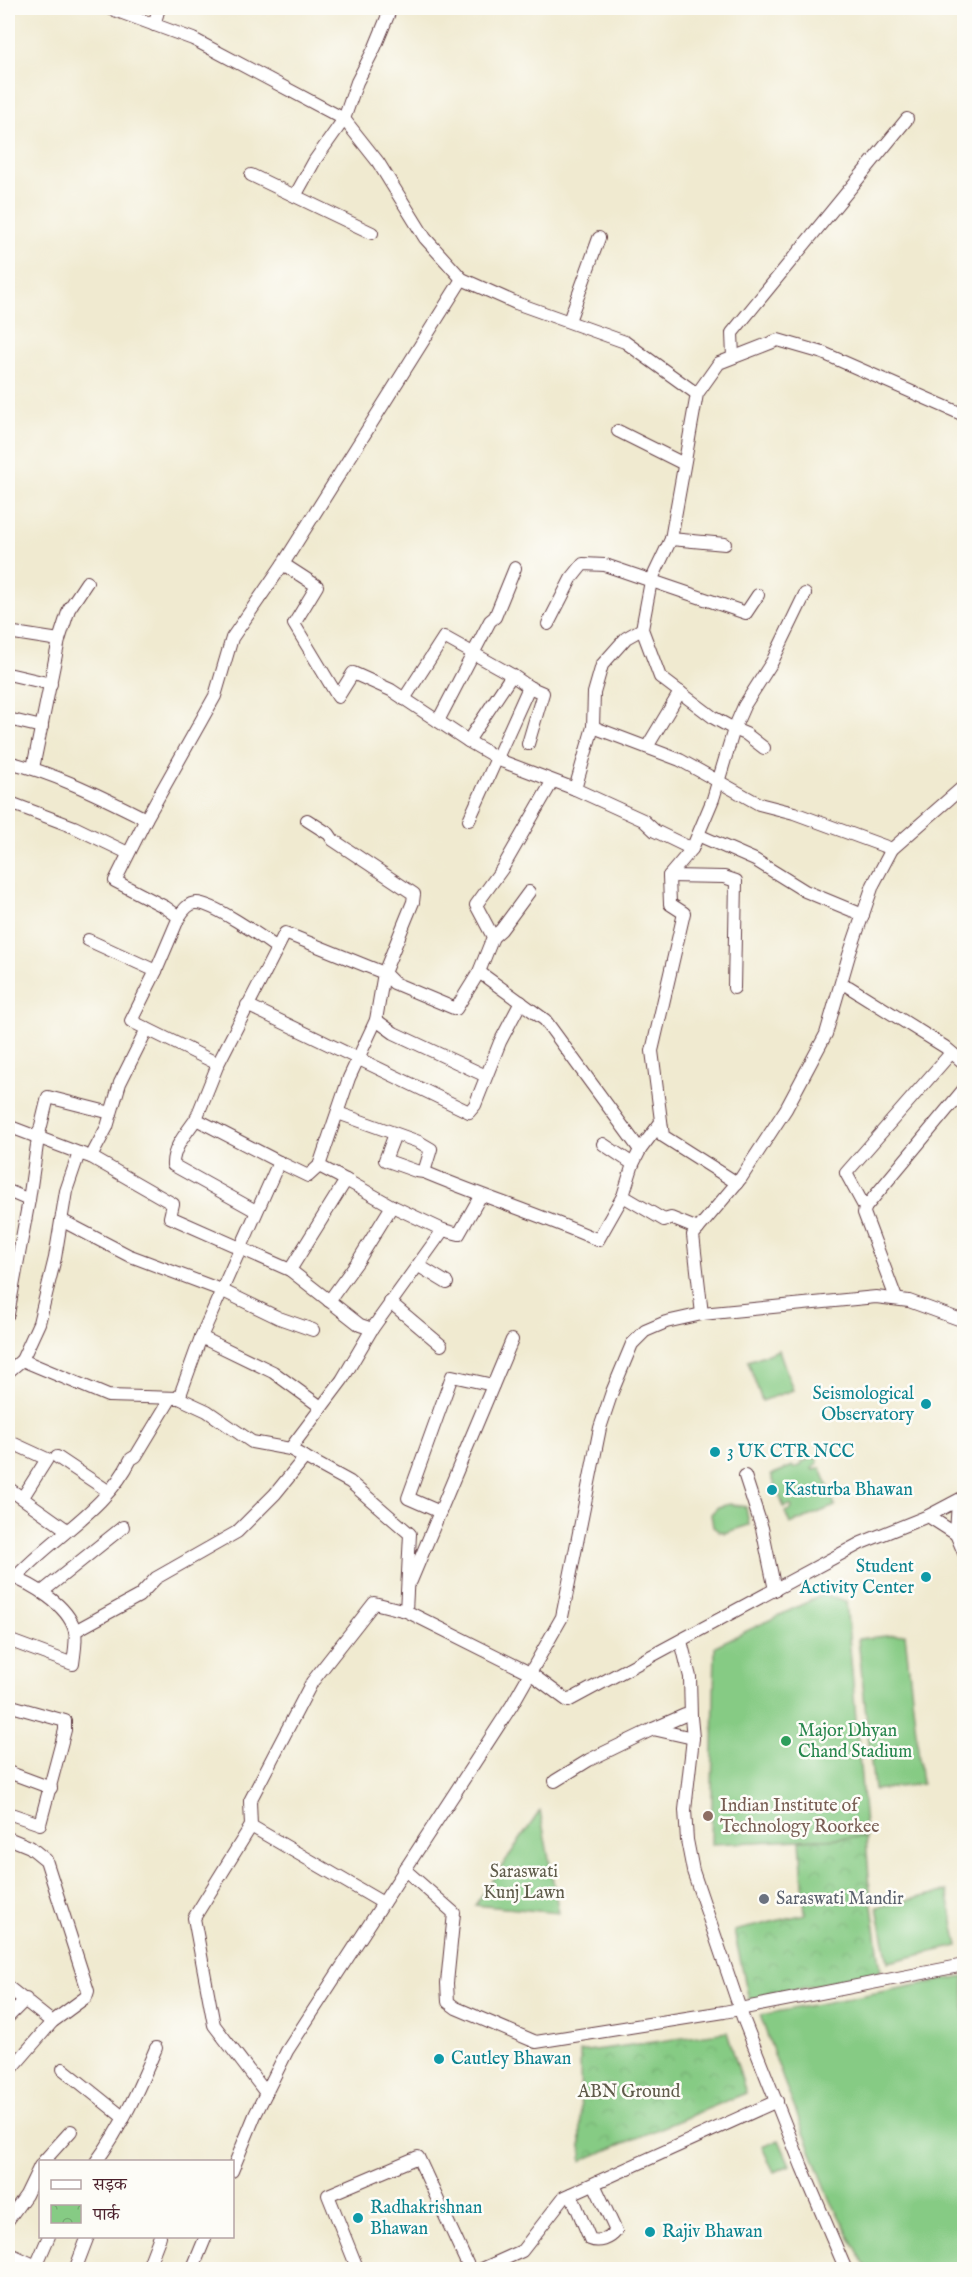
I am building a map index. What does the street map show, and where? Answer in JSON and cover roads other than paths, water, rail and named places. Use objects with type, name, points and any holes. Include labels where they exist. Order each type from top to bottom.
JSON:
[{"type":"street","points":[[109,8],[201,43],[344,119],[378,162],[425,238],[462,279],[516,303],[625,342],[697,394]]},
{"type":"street","points":[[154,25],[159,8]]},
{"type":"street","points":[[295,196],[315,160],[344,119],[357,82],[391,8]]},
{"type":"street","points":[[733,357],[732,333],[907,119]]},
{"type":"street","points":[[250,174],[372,233]]},
{"type":"street","points":[[569,321],[599,238]]},
{"type":"street","points":[[179,917],[165,907],[115,881],[146,819],[215,696],[232,638],[283,564],[462,279]]},
{"type":"street","points":[[764,748],[746,734],[714,718],[660,678],[642,630],[651,581],[671,538],[697,394],[719,363],[778,340],[823,352],[964,415]]},
{"type":"street","points":[[618,431],[684,464]]},
{"type":"street","points":[[671,538],[725,544]]},
{"type":"street","points":[[283,564],[317,586],[294,624],[338,697],[353,673],[391,690],[496,758],[552,782],[575,789],[643,820],[655,831],[692,849]]},
{"type":"street","points":[[548,624],[571,579],[583,564],[605,565],[746,613],[758,595]]},
{"type":"street","points":[[438,721],[473,653],[495,617],[515,568]]},
{"type":"street","points":[[33,768],[59,640],[69,609],[87,582]]},
{"type":"street","points":[[737,1183],[663,1136],[652,1051],[684,913],[670,904],[669,876],[692,849],[744,706],[772,662],[805,594]]},
{"type":"street","points":[[575,789],[593,727],[594,693],[602,665],[626,638],[642,630]]},
{"type":"street","points":[[8,632],[59,640]]},
{"type":"street","points":[[404,699],[444,636],[543,693],[528,744]]},
{"type":"street","points":[[8,675],[51,684]]},
{"type":"street","points":[[468,741],[512,675]]},
{"type":"street","points":[[469,820],[529,687]]},
{"type":"street","points":[[647,747],[680,692]]},
{"type":"street","points":[[8,719],[42,727]]},
{"type":"street","points":[[593,727],[680,759],[759,804],[794,813],[892,849]]},
{"type":"street","points":[[8,762],[33,768],[102,797],[146,819]]},
{"type":"street","points":[[493,937],[476,905],[502,869],[552,782]]},
{"type":"street","points":[[702,1314],[693,1235],[737,1183],[786,1109],[826,1034],[849,955],[873,885],[892,849],[964,786]]},
{"type":"street","points":[[8,802],[74,827],[128,853]]},
{"type":"street","points":[[196,1119],[308,1176],[320,1166],[358,1057],[376,1020],[384,973],[413,902],[414,894],[307,820]]},
{"type":"street","points":[[698,835],[779,873],[805,891],[863,915]]},
{"type":"street","points":[[669,876],[724,877],[735,881],[734,988]]},
{"type":"street","points":[[256,1211],[173,1166],[174,1155],[183,1136],[196,1119],[218,1064],[285,933],[384,973],[394,983],[456,1009],[478,972],[493,937],[514,914],[529,892]]},
{"type":"street","points":[[218,1064],[131,1021],[179,917],[189,904],[198,902],[231,917],[277,948]]},
{"type":"street","points":[[88,940],[156,971]]},
{"type":"street","points":[[478,972],[545,1020],[640,1150]]},
{"type":"street","points":[[849,987],[945,1047],[964,1063]]},
{"type":"street","points":[[247,1005],[469,1112],[475,1105],[500,1042],[521,1002]]},
{"type":"street","points":[[376,1020],[394,1033],[486,1076]]},
{"type":"street","points":[[8,1372],[22,1360],[39,1323],[66,1191],[85,1155],[106,1127],[120,1083],[147,1029]]},
{"type":"street","points":[[865,1208],[846,1173],[951,1053]]},
{"type":"street","points":[[896,1298],[864,1213],[865,1208],[964,1089]]},
{"type":"street","points":[[8,1314],[10,1280],[29,1200],[38,1138],[48,1097],[111,1113]]},
{"type":"street","points":[[338,1113],[431,1149],[424,1172]]},
{"type":"street","points":[[395,1134],[385,1160],[424,1172],[553,1220],[598,1240],[623,1196],[640,1150],[662,1122]]},
{"type":"street","points":[[8,1126],[85,1155],[173,1204],[170,1217],[290,1270],[360,1325],[372,1329]]},
{"type":"street","points":[[603,1144],[633,1164]]},
{"type":"street","points":[[8,1640],[73,1664],[75,1631],[61,1606],[42,1592],[11,1576],[68,1530],[108,1491],[131,1459],[136,1456],[175,1398],[279,1162]]},
{"type":"street","points":[[320,1166],[392,1206],[443,1230],[459,1234],[481,1195]]},
{"type":"street","points":[[290,1270],[345,1180]]},
{"type":"street","points":[[8,1191],[29,1200]]},
{"type":"street","points":[[623,1196],[664,1220],[672,1218],[698,1229]]},
{"type":"street","points":[[329,1301],[358,1261],[392,1206]]},
{"type":"street","points":[[61,1220],[128,1255],[221,1290],[313,1330]]},
{"type":"street","points":[[290,1449],[342,1380],[390,1302],[419,1266],[443,1230]]},
{"type":"street","points":[[419,1266],[447,1283]]},
{"type":"street","points":[[234,2166],[287,2051],[512,1705],[562,1617],[600,1428],[632,1344],[645,1331],[666,1322],[702,1314],[876,1297],[896,1298],[918,1304],[964,1321]]},
{"type":"street","points":[[390,1302],[441,1344]]},
{"type":"street","points":[[201,1337],[273,1372],[321,1407]]},
{"type":"street","points":[[407,1590],[512,1340]]},
{"type":"street","points":[[22,1360],[108,1396],[175,1398],[207,1411],[252,1442],[290,1449],[350,1482],[410,1534],[406,1611]]},
{"type":"street","points":[[440,1512],[408,1498],[452,1376],[493,1384]]},
{"type":"street","points":[[8,1441],[47,1459],[23,1497]]},
{"type":"street","points":[[57,1457],[108,1491]]},
{"type":"street","points":[[75,1631],[140,1596],[156,1578],[237,1532],[275,1494],[305,1457]]},
{"type":"street","points":[[745,1476],[762,1528],[774,1590]]},
{"type":"street","points":[[8,1488],[68,1530]]},
{"type":"street","points":[[266,2093],[214,2025],[194,1918],[250,1826],[250,1802],[312,1682],[374,1603],[406,1611],[530,1673],[568,1701],[861,1543],[928,1516],[961,1499]]},
{"type":"street","points":[[961,1499],[956,1534],[964,1553]]},
{"type":"street","points":[[928,1516],[956,1534]]},
{"type":"street","points":[[42,1592],[123,1527]]},
{"type":"street","points":[[681,1641],[690,1677],[693,1738],[686,1800],[687,1840],[693,1871],[740,2008],[802,2167],[846,2270]]},
{"type":"street","points":[[8,1705],[65,1721],[65,1730],[51,1788],[40,1824],[8,1813]]},
{"type":"street","points":[[555,1781],[589,1760],[653,1729],[685,1715],[691,1717]]},
{"type":"street","points":[[653,1729],[693,1738]]},
{"type":"street","points":[[8,1772],[51,1788]]},
{"type":"street","points":[[250,1826],[382,1903]]},
{"type":"street","points":[[8,1838],[30,1847],[46,1860],[88,1990],[86,1997],[52,2022],[8,2073]]},
{"type":"street","points":[[404,1869],[454,1913],[447,1983],[448,2002],[456,2008],[536,2042],[740,2008],[964,1965]]},
{"type":"street","points":[[8,1987],[52,2022]]},
{"type":"street","points":[[8,2018],[26,2000]]},
{"type":"street","points":[[98,2160],[111,2142],[124,2118],[156,2048]]},
{"type":"street","points":[[63,2069],[124,2118]]},
{"type":"street","points":[[480,2270],[522,2251],[564,2198],[571,2194],[777,2101]]},
{"type":"street","points":[[45,2160],[72,2131]]},
{"type":"street","points":[[358,2270],[328,2195],[418,2157],[470,2270]]},
{"type":"street","points":[[8,2220],[26,2194],[39,2168]]},
{"type":"street","points":[[571,2194],[590,2239],[602,2241],[616,2231],[594,2184]]},
{"type":"street","points":[[8,2253],[41,2268],[48,2238]]},
{"type":"street","points":[[75,2270],[87,2238]]},
{"type":"street","points":[[147,2270],[159,2238]]},
{"type":"street","points":[[192,2270],[205,2238]]},
{"type":"place","name":"Seismological Observatory","points":[[926,1404]]},
{"type":"place","name":"3 UK CTR NCC","points":[[715,1452]]},
{"type":"place","name":"Kasturba Bhawan","points":[[772,1490]]},
{"type":"place","name":"Student Activity Center","points":[[926,1577]]},
{"type":"place","name":"Major Dhyan Chand Stadium","points":[[786,1741]]},
{"type":"place","name":"Indian Institute of Technology Roorkee","points":[[708,1816]]},
{"type":"place","name":"Saraswati Mandir","points":[[764,1899]]},
{"type":"place","name":"Cautley Bhawan","points":[[439,2059]]},
{"type":"place","name":"Radhakrishnan Bhawan","points":[[358,2218]]},
{"type":"place","name":"Rajiv Bhawan","points":[[650,2232]]},
{"type":"park label","name":"Saraswati Kunj Lawn","points":[[524,1882]]},
{"type":"park label","name":"ABN Ground","points":[[629,2092]]}]
